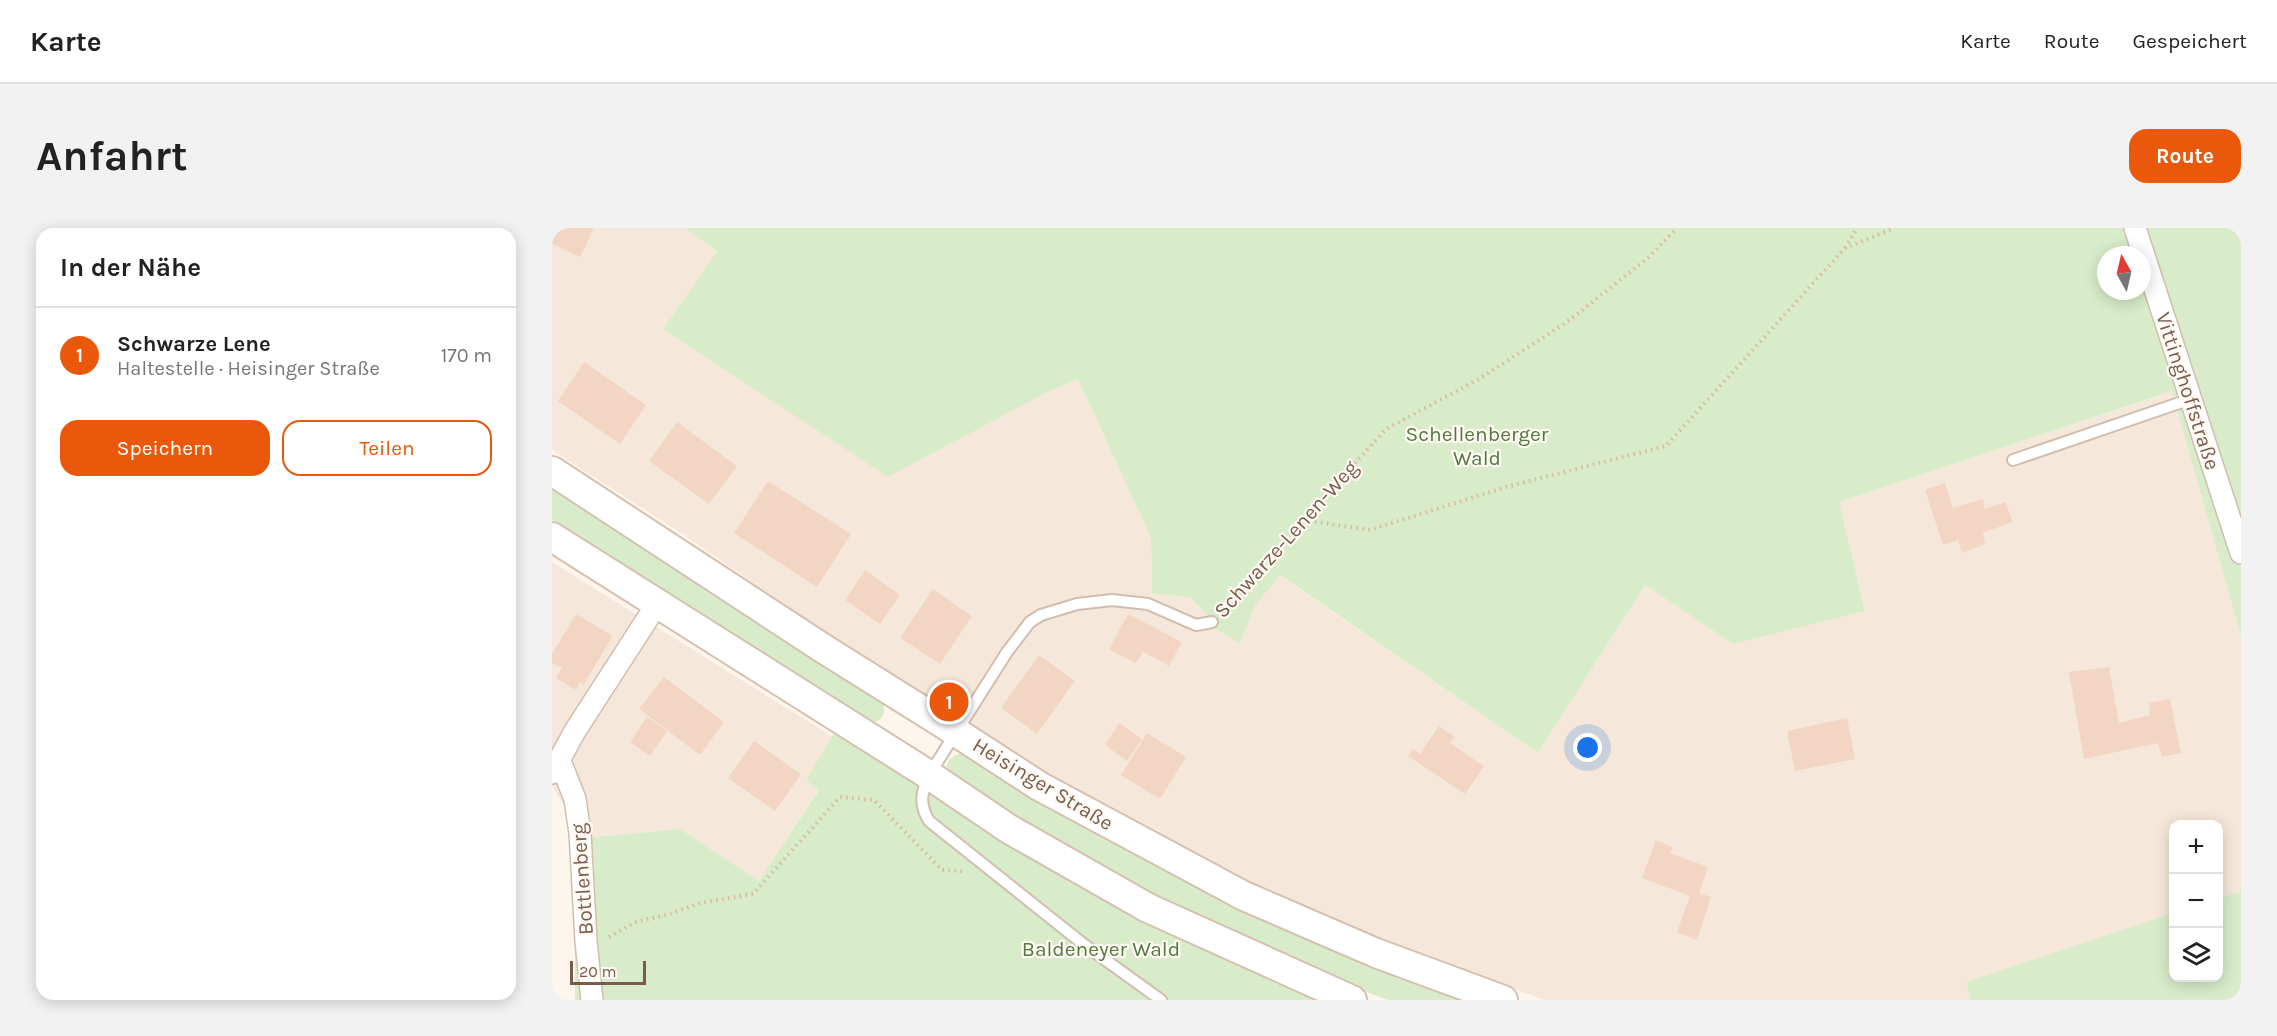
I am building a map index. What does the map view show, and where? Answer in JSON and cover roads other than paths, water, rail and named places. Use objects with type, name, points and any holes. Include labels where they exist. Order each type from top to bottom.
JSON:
[{"type":"main road","name":"Heisinger Straße","points":[[552,471],[824,650],[1039,786],[1244,896],[1376,953],[1503,1000]]},
{"type":"main road","points":[[552,537],[928,775],[1009,829],[1148,908],[1352,1000]]},
{"type":"street","name":"Vittinghoffstraße","points":[[2135,228],[2241,553]]},
{"type":"street","name":"Bottlenberg","points":[[592,1000],[580,833],[575,799],[556,767],[575,731],[657,604]]},
{"type":"lane","points":[[2013,460],[2191,399]]},
{"type":"lane","name":"Schwarze-Lenen-Weg","points":[[1161,1000],[1082,943],[929,821],[923,811],[921,794],[928,775],[1006,652],[1030,622],[1041,615],[1077,604],[1112,600],[1148,604],[1196,625],[1212,622]]},
{"type":"place","name":"Schwarze Lene","points":[[949,702]]},
{"type":"park label","name":"Schellenberger Wald","points":[[1477,446]]},
{"type":"park label","name":"Baldeneyer Wald","points":[[1101,949]]}]
